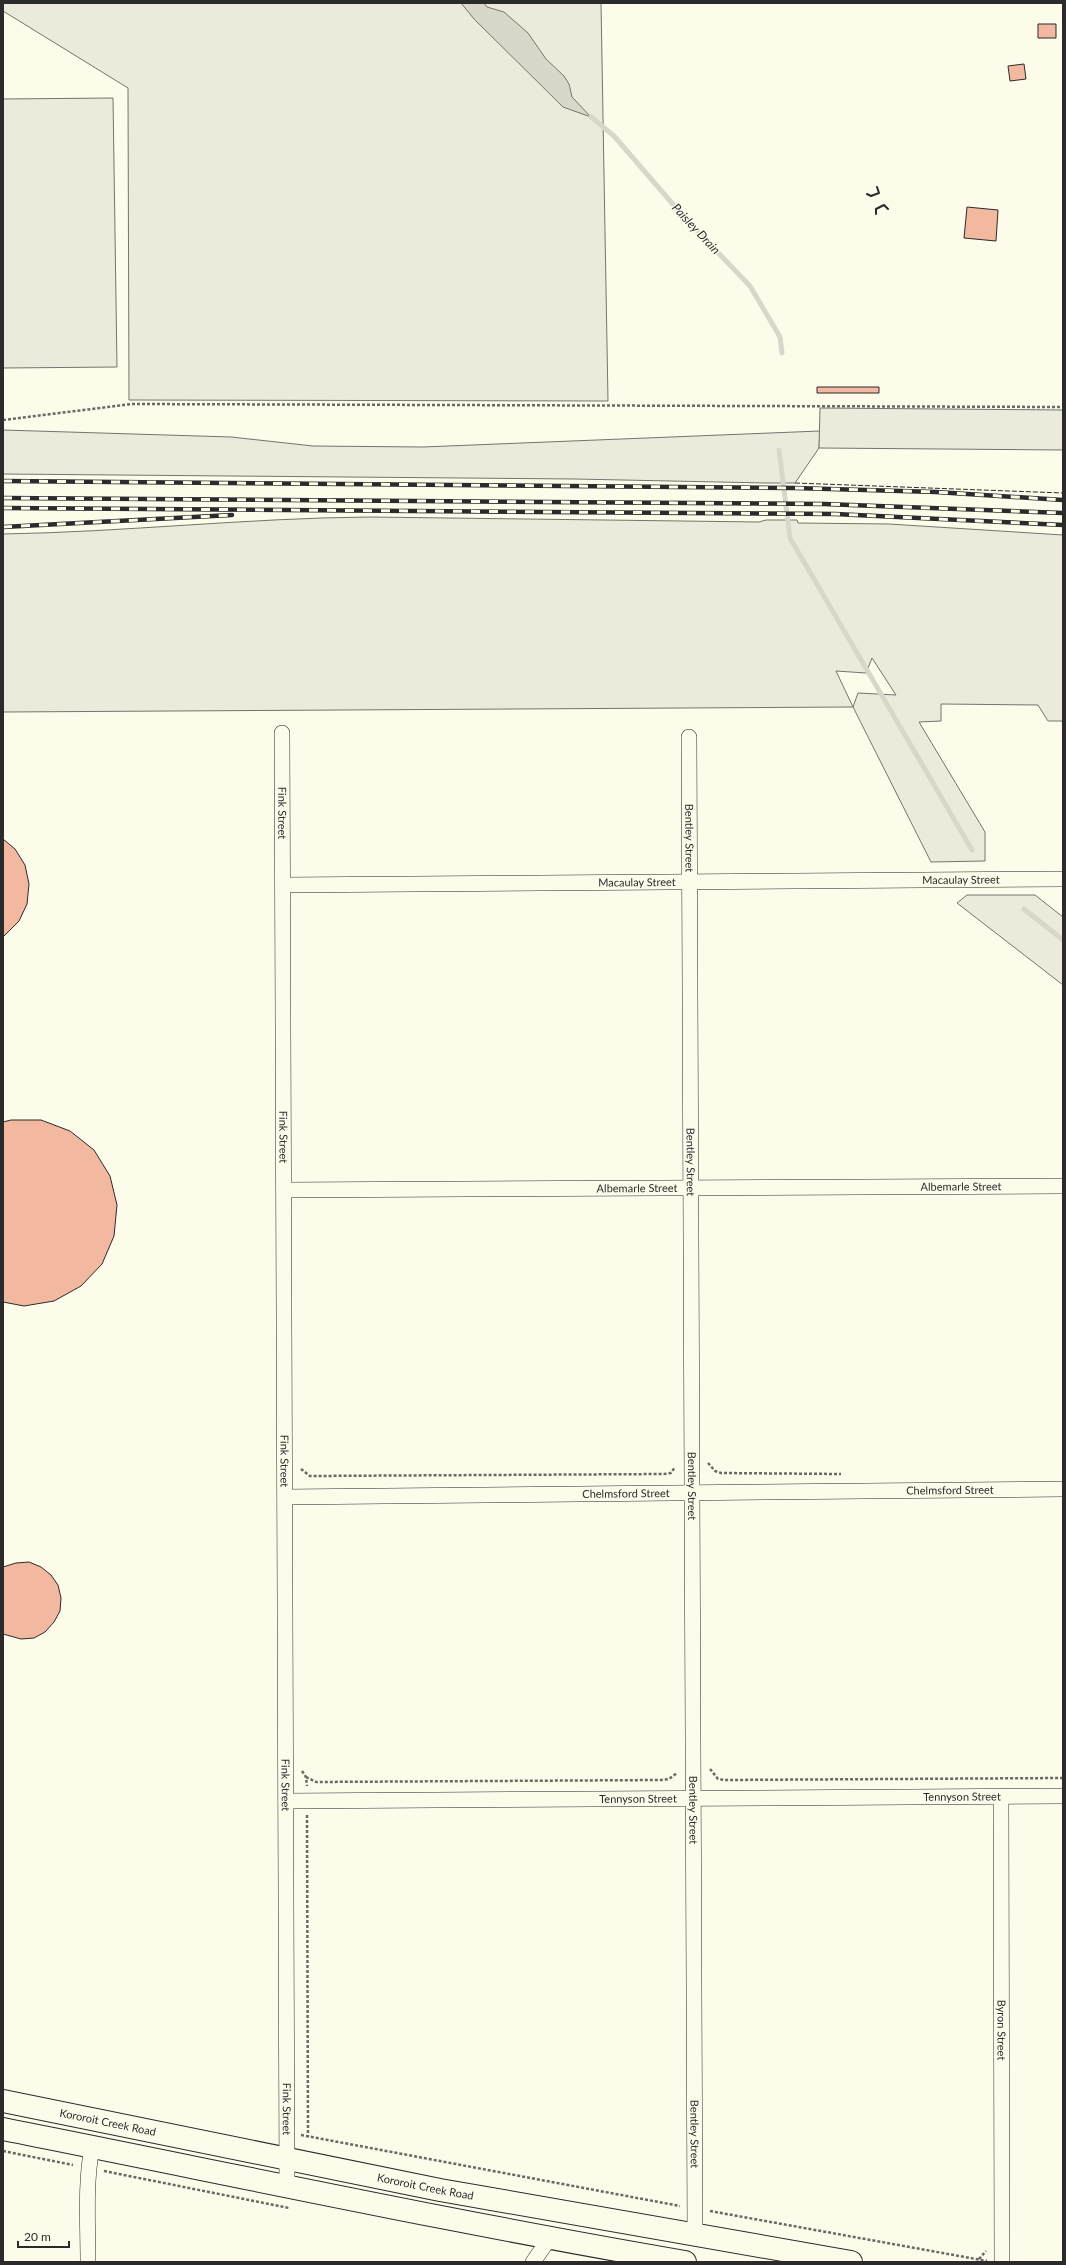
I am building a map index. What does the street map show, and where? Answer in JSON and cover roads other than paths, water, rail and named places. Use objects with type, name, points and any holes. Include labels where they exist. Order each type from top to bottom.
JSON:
[{"type":"main road","name":"Kororoit Creek Road","points":[[3,2101],[440,2190],[851,2262]]},
{"type":"main road","points":[[3,2129],[287,2188],[549,2239],[685,2262]]},
{"type":"street","name":"Fink Street","points":[[282,734],[287,2188]]},
{"type":"street","name":"Bentley Street","points":[[690,737],[695,2235]]},
{"type":"street","name":"Macaulay Street","points":[[283,885],[1063,879]]},
{"type":"street","name":"Albemarle Street","points":[[284,1190],[1063,1186]]},
{"type":"street","name":"Chelmsford Street","points":[[285,1497],[1063,1489]]},
{"type":"street","name":"Tennyson Street","points":[[286,1801],[1063,1796]]},
{"type":"street","name":"Byron Street","points":[[996,2262],[1001,1797]]},
{"type":"street","points":[[88,2262],[88,2164],[92,2147]]},
{"type":"street","points":[[533,2262],[549,2239]]},
{"type":"waterway","name":"Paisley Drain","points":[[591,117],[614,136],[684,217],[750,286],[780,337],[782,353]]},
{"type":"waterway","points":[[779,450],[790,538],[972,850]]},
{"type":"waterway","points":[[1024,909],[1063,940]]},
{"type":"railway","points":[[3,481],[794,488],[936,492],[1063,500]]},
{"type":"railway","points":[[3,498],[824,504],[1063,513]]},
{"type":"railway","points":[[3,508],[835,514],[1063,525]]},
{"type":"railway","points":[[3,527],[232,515]]}]
